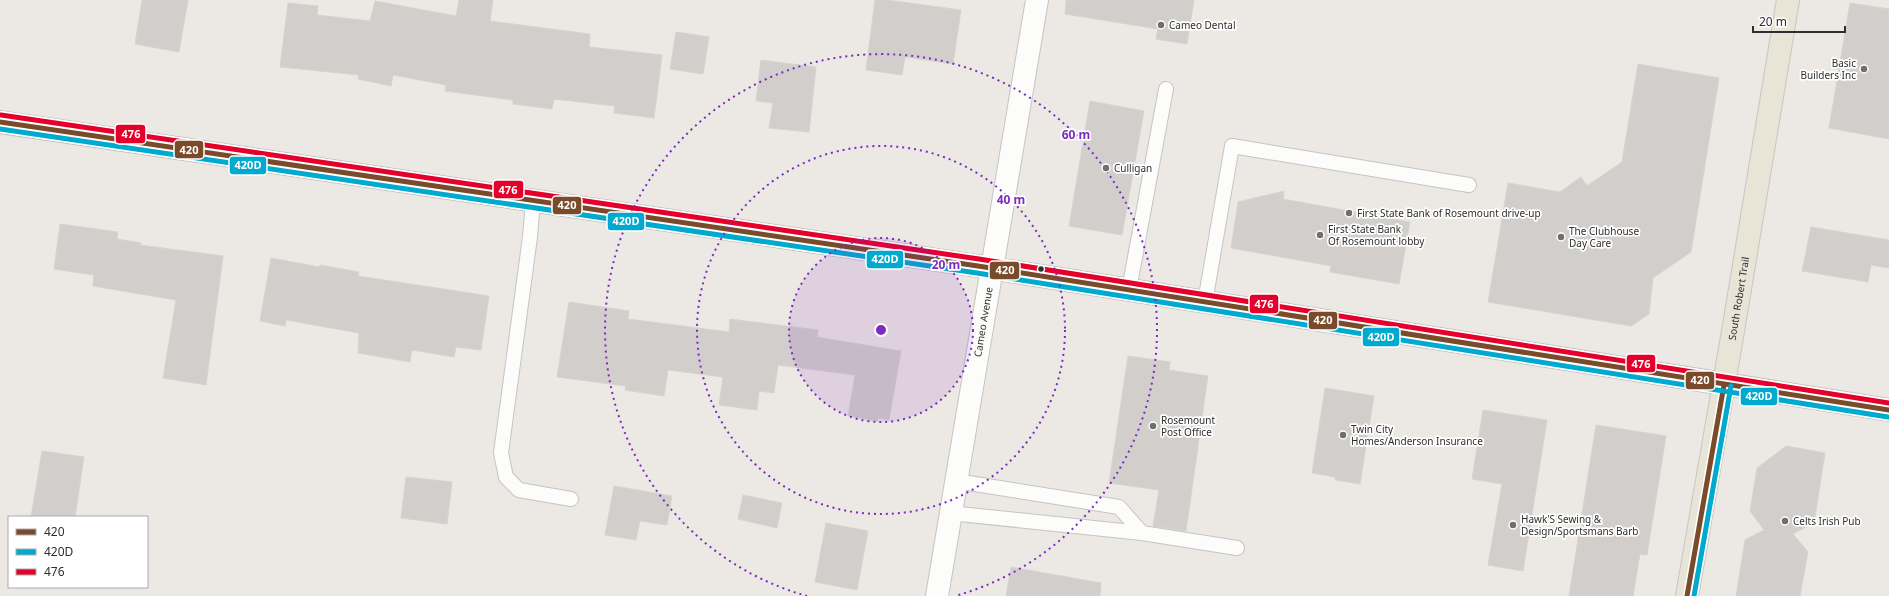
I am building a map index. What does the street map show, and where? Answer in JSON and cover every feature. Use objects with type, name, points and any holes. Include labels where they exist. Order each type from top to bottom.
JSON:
[{"type":"main road","name":"South Robert Trail","points":[[1686,596],[1724,385],[1788,0]]},
{"type":"street","name":"Cameo Avenue","points":[[937,596],[1037,0]]},
{"type":"street","points":[[0,122],[991,268],[1889,410]]},
{"type":"lane","points":[[1129,290],[1166,89]]},
{"type":"lane","points":[[1205,302],[1232,146],[1469,185]]},
{"type":"lane","points":[[533,201],[530,237],[501,453],[506,476],[519,490],[571,499]]},
{"type":"lane","points":[[956,481],[1119,507],[1142,533]]},
{"type":"lane","points":[[950,513],[1142,533],[1237,548]]},
{"type":"building","points":[[142,0],[188,0],[179,52],[135,44]]},
{"type":"building","points":[[459,0],[493,0],[490,21],[590,34],[589,47],[662,55],[654,118],[614,113],[615,106],[554,99],[552,109],[513,104],[513,100],[445,91],[446,85],[393,75],[391,86],[358,79],[359,75],[280,67],[288,3],[318,6],[317,15],[370,21],[375,1],[456,16]]},
{"type":"building","points":[[875,0],[887,0],[961,10],[953,64],[905,57],[902,75],[866,70]]},
{"type":"building","name":"Cameo Dental","points":[[1066,0],[1194,0],[1187,44],[1156,39],[1158,29],[1065,14]]},
{"type":"building","name":"Basic Builders Inc","points":[[1850,3],[1889,9],[1889,139],[1829,128]]},
{"type":"building","points":[[676,32],[709,37],[703,74],[670,69]]},
{"type":"building","points":[[761,60],[816,67],[809,132],[769,128],[773,103],[756,101]]},
{"type":"building","points":[[1638,64],[1719,78],[1691,252],[1653,278],[1649,314],[1631,326],[1488,302],[1508,183],[1560,192],[1581,177],[1587,186],[1622,162]]},
{"type":"building","name":"Culligan","points":[[1090,101],[1144,111],[1122,235],[1069,226]]},
{"type":"building","name":"First State Bank Of Rosemount lobby","points":[[1284,191],[1283,199],[1410,222],[1399,284],[1330,272],[1331,266],[1231,248],[1238,202]]},
{"type":"building","points":[[60,224],[118,232],[117,239],[141,243],[140,245],[223,256],[206,385],[163,378],[176,300],[93,286],[94,275],[54,269]]},
{"type":"building","points":[[1811,227],[1889,240],[1889,268],[1871,265],[1868,282],[1802,271]]},
{"type":"building","points":[[271,258],[319,267],[320,265],[359,272],[358,276],[489,296],[481,350],[456,347],[454,357],[412,350],[410,362],[358,353],[359,333],[286,320],[285,326],[260,321]]},
{"type":"building","points":[[569,302],[629,311],[628,319],[729,332],[730,319],[818,330],[817,337],[901,351],[889,420],[878,418],[878,421],[848,416],[855,375],[778,365],[774,393],[759,391],[757,410],[719,405],[723,377],[668,370],[664,396],[625,390],[626,386],[557,377]]},
{"type":"building","points":[[1128,356],[1170,362],[1169,370],[1208,376],[1186,531],[1153,526],[1159,490],[1109,483]]},
{"type":"building","name":"Twin City Homes/Anderson Insurance","points":[[1325,388],[1374,396],[1360,484],[1335,480],[1335,477],[1312,473]]},
{"type":"building","name":"Hawk'S Sewing & Design/Sportsmans Barb","points":[[1483,410],[1547,420],[1523,571],[1488,565],[1502,484],[1472,479]]},
{"type":"building","points":[[1596,425],[1666,436],[1647,555],[1640,554],[1633,596],[1569,596]]},
{"type":"building","name":"Celts Irish Pub","points":[[1786,446],[1825,453],[1814,523],[1793,534],[1808,552],[1800,596],[1736,596],[1745,540],[1764,530],[1750,511],[1757,468]]},
{"type":"building","points":[[42,451],[84,457],[75,516],[31,516]]},
{"type":"building","points":[[406,477],[452,482],[447,524],[401,518]]},
{"type":"building","points":[[614,486],[672,496],[667,525],[640,521],[636,540],[605,535]]},
{"type":"building","points":[[743,495],[782,503],[777,528],[738,519]]},
{"type":"building","points":[[826,523],[868,531],[857,590],[815,582]]},
{"type":"building","points":[[1011,567],[1101,583],[1100,596],[1006,596]]},
{"type":"transit line","name":"476","points":[[1,115],[979,259],[1889,403]]},
{"type":"transit line","name":"420","points":[[0,122],[978,266],[1889,410]]},
{"type":"transit line","name":"420D","points":[[0,129],[977,273],[1888,417]]},
{"type":"transit line","name":"420","points":[[1687,596],[1724,385]]},
{"type":"transit line","name":"420D","points":[[1694,596],[1731,386]]},
{"type":"place","name":"Cameo Dental","points":[[1161,25]]},
{"type":"place","name":"Basic Builders Inc","points":[[1864,69]]},
{"type":"place","name":"Culligan","points":[[1106,168]]},
{"type":"place","name":"First State Bank of Rosemount drive-up","points":[[1349,213]]},
{"type":"place","name":"First State Bank Of Rosemount lobby","points":[[1320,235]]},
{"type":"place","name":"The Clubhouse Day Care","points":[[1561,237]]},
{"type":"place","name":"Rosemount Post Office","points":[[1153,426]]},
{"type":"place","name":"Twin City Homes/Anderson Insurance","points":[[1343,435]]},
{"type":"place","name":"Celts Irish Pub","points":[[1785,521]]},
{"type":"place","name":"Hawk'S Sewing & Design/Sportsmans Barb","points":[[1513,525]]}]
